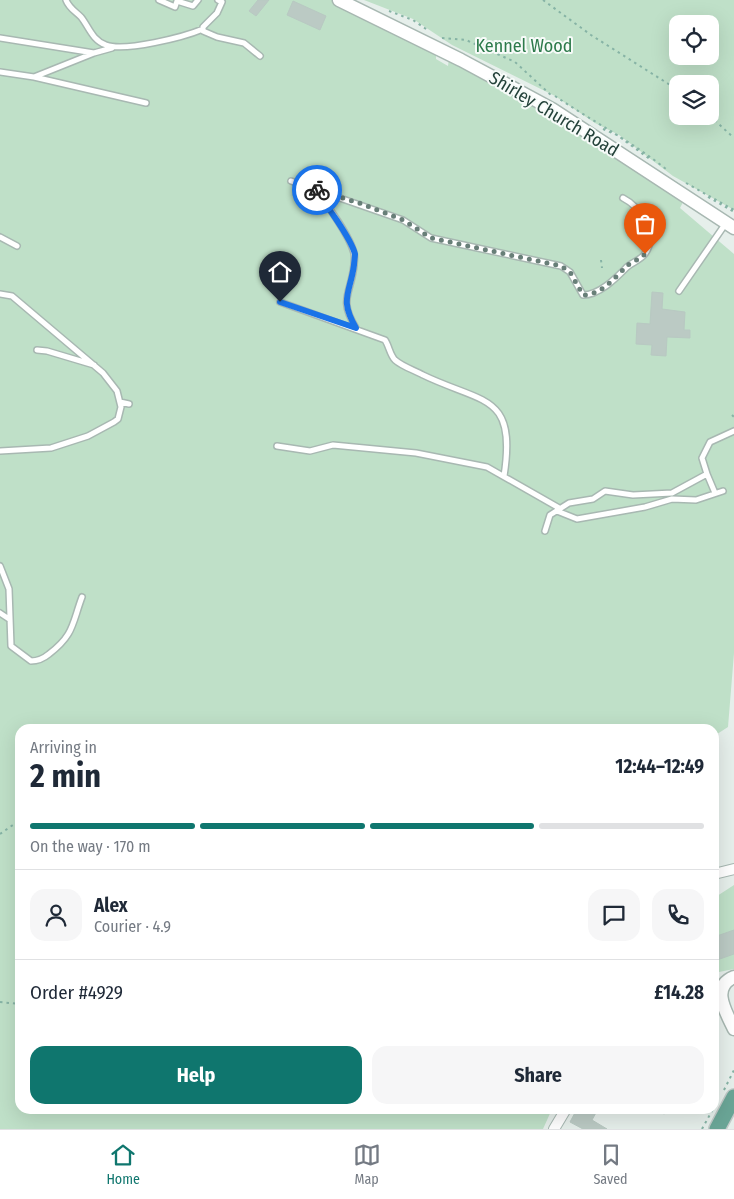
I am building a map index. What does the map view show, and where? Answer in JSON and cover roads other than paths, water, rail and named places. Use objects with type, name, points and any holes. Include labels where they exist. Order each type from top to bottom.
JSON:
[{"type":"main road","points":[[717,1129],[728,1094]]},
{"type":"street","name":"Shirley Church Road","points":[[339,0],[461,60],[552,109],[730,225]]},
{"type":"street","points":[[719,873],[734,869]]},
{"type":"street","points":[[724,981],[721,999],[734,1029]]},
{"type":"street","points":[[554,1129],[563,1114]]},
{"type":"lane","points":[[66,0],[92,36],[105,45],[115,47]]},
{"type":"lane","points":[[159,0],[175,7],[177,1],[193,6],[198,0]]},
{"type":"lane","points":[[34,77],[94,53],[115,47],[178,38],[203,29],[217,13],[222,2],[218,0]]},
{"type":"lane","points":[[203,29],[217,38],[244,43],[260,56]]},
{"type":"lane","points":[[0,38],[94,53]]},
{"type":"lane","points":[[0,72],[34,77],[146,103]]},
{"type":"lane","points":[[291,180],[403,220],[431,238],[561,266],[570,272],[583,295],[595,292],[616,278],[629,265],[642,258],[647,250],[649,235],[644,215],[632,202],[622,198]]},
{"type":"lane","points":[[313,189],[326,202],[355,254],[352,276],[347,291],[346,309],[356,328]]},
{"type":"lane","points":[[679,291],[730,225]]},
{"type":"lane","points":[[0,237],[17,246]]},
{"type":"lane","points":[[0,294],[12,296],[95,365],[114,386],[120,402],[118,419],[88,436],[51,448],[0,451]]},
{"type":"lane","points":[[280,302],[385,340],[392,356],[401,364],[455,389],[482,398],[497,409],[504,424],[509,446],[504,476]]},
{"type":"lane","points":[[37,350],[48,350],[95,365]]},
{"type":"lane","points":[[120,402],[129,404]]},
{"type":"lane","points":[[715,493],[702,458],[710,442],[734,431]]},
{"type":"lane","points":[[277,446],[310,451],[333,445],[416,453],[486,467],[577,520],[644,507],[672,499],[696,500],[722,491]]},
{"type":"lane","points":[[546,531],[550,515],[558,509],[580,500],[593,498],[605,491],[633,496],[672,493],[707,474]]},
{"type":"lane","points":[[0,566],[9,589],[9,634],[13,649],[31,661],[42,659],[65,642],[71,634],[82,596]]},
{"type":"lane","points":[[0,613],[9,619]]},
{"type":"park label","name":"Kennel Wood","points":[[524,46]]}]
